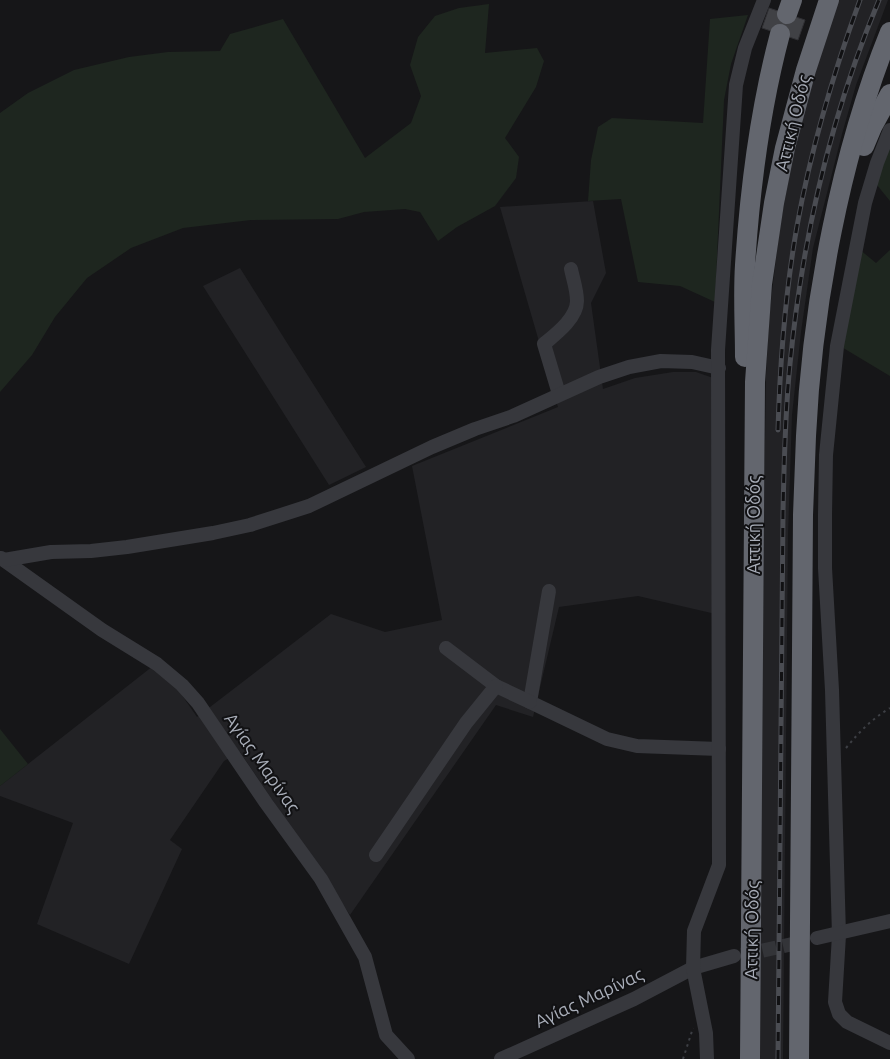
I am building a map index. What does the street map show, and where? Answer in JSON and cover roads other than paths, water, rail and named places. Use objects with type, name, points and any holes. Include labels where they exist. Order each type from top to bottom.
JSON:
[{"type":"highway","name":"Αττική Οδός","points":[[750,1059],[755,382],[762,284],[774,203],[785,148],[803,79],[829,0]]},
{"type":"highway","points":[[799,1059],[802,606],[806,443],[812,367],[818,314],[834,224],[850,156],[865,104],[890,32]]},
{"type":"highway","points":[[755,475],[745,439],[745,266],[750,204],[767,85],[780,34]]},
{"type":"highway","points":[[834,224],[872,127],[890,94]]},
{"type":"street","points":[[707,1059],[706,1033],[693,968],[694,931],[719,865],[719,368],[736,85],[745,48],[764,0]]},
{"type":"street","points":[[890,130],[865,202],[850,271],[837,346],[826,455],[825,568],[832,690],[839,935],[835,1002],[839,1014],[852,1025],[890,1043]]},
{"type":"street","points":[[559,394],[544,344],[564,326],[574,313],[578,302],[571,269]]},
{"type":"street","points":[[2,559],[52,552],[91,551],[127,547],[213,534],[250,525],[308,506],[432,447],[513,416],[559,394],[622,370],[660,361],[692,362],[719,368]]},
{"type":"street","name":"Αγίας Μαρίνας","points":[[2,559],[102,630],[157,664],[182,685],[198,702],[266,803],[321,879],[365,957],[386,1035],[408,1059]]},
{"type":"street","points":[[530,702],[550,591]]},
{"type":"street","points":[[446,648],[496,686],[607,738],[638,746],[719,749]]},
{"type":"street","points":[[376,856],[466,723],[496,686]]},
{"type":"street","points":[[817,938],[839,935],[890,922]]},
{"type":"street","name":"Αγίας Μαρίνας","points":[[501,1059],[634,999],[693,968],[734,956]]},
{"type":"tunnel","points":[[742,955],[807,941]]},
{"type":"railway","points":[[778,430],[784,328],[797,226],[824,112],[860,0]]},
{"type":"railway","points":[[778,1059],[783,512],[784,456],[790,364],[802,271],[821,179],[847,88],[879,0]]}]
